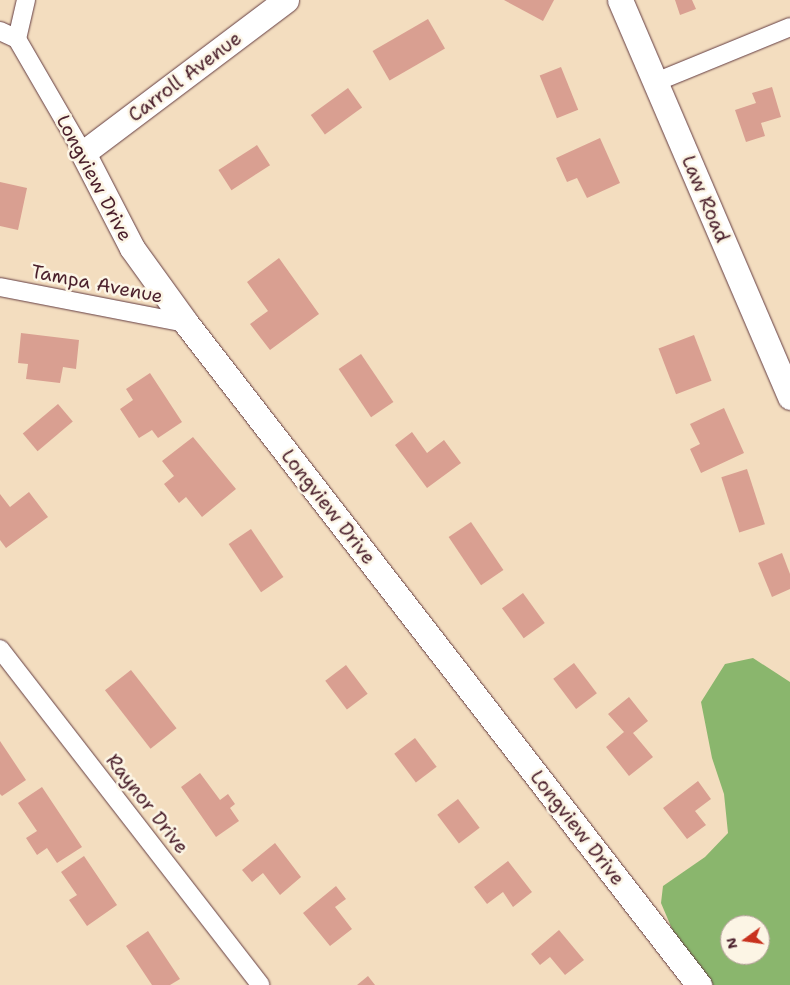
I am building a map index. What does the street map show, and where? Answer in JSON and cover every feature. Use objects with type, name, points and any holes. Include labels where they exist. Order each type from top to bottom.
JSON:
[{"type":"street","points":[[0,32],[17,39],[26,0]]},
{"type":"street","name":"Carroll Avenue","points":[[83,153],[286,0]]},
{"type":"street","name":"Law Road","points":[[620,0],[790,397]]},
{"type":"street","points":[[656,82],[790,27]]},
{"type":"street","name":"Longview Drive","points":[[17,39],[83,153],[132,248],[186,323],[698,985]]},
{"type":"street","name":"Tampa Avenue","points":[[0,287],[186,323]]},
{"type":"street","name":"Raynor Drive","points":[[0,649],[261,985]]},
{"type":"green space","points":[[753,658],[790,682],[790,985],[713,985],[675,936],[661,903],[663,886],[705,857],[728,833],[724,794],[712,758],[701,702],[725,664]]},
{"type":"building","points":[[504,0],[554,0],[543,21]]},
{"type":"building","points":[[675,0],[692,0],[696,9],[680,15]]},
{"type":"building","points":[[428,19],[445,48],[390,80],[373,51]]},
{"type":"building","points":[[561,67],[578,110],[557,118],[540,76]]},
{"type":"building","points":[[772,87],[781,117],[761,123],[765,136],[746,142],[735,110],[756,103],[752,93]]},
{"type":"building","points":[[348,88],[362,107],[325,134],[311,115]]},
{"type":"building","points":[[600,138],[620,183],[587,198],[577,178],[567,182],[556,158]]},
{"type":"building","points":[[257,145],[270,165],[231,190],[218,170]]},
{"type":"building","points":[[0,182],[27,188],[18,230],[0,226]]},
{"type":"building","points":[[279,258],[319,314],[270,350],[250,324],[268,311],[247,282]]},
{"type":"building","points":[[21,333],[79,340],[76,369],[63,367],[60,383],[26,379],[28,364],[18,363]]},
{"type":"building","points":[[694,335],[712,381],[676,394],[659,349]]},
{"type":"building","points":[[361,354],[393,402],[371,417],[339,369]]},
{"type":"building","points":[[150,373],[182,422],[158,438],[152,430],[139,438],[120,409],[133,400],[126,389]]},
{"type":"building","points":[[58,404],[73,422],[38,451],[23,434]]},
{"type":"building","points":[[724,408],[744,453],[701,473],[690,449],[700,444],[690,424]]},
{"type":"building","points":[[412,432],[427,453],[444,440],[461,463],[427,488],[395,445]]},
{"type":"building","points":[[193,437],[236,489],[202,517],[186,497],[179,503],[164,484],[174,476],[162,461]]},
{"type":"building","points":[[747,469],[765,524],[739,533],[721,477]]},
{"type":"building","points":[[29,492],[48,517],[6,548],[0,540],[0,494],[10,507]]},
{"type":"building","points":[[471,522],[503,570],[481,585],[449,537]]},
{"type":"building","points":[[251,529],[283,577],[261,592],[229,544]]},
{"type":"building","points":[[782,553],[790,574],[790,589],[772,597],[758,563]]},
{"type":"building","points":[[523,593],[545,623],[524,638],[502,608]]},
{"type":"building","points":[[574,663],[597,693],[576,709],[553,679]]},
{"type":"building","points":[[346,665],[368,694],[347,709],[325,681]]},
{"type":"building","points":[[131,670],[177,728],[151,749],[105,690]]},
{"type":"building","points":[[629,697],[648,721],[633,733],[653,757],[629,776],[606,747],[624,732],[608,714]]},
{"type":"building","points":[[415,738],[437,767],[416,782],[394,754]]},
{"type":"building","points":[[0,741],[26,780],[2,796],[0,794]]},
{"type":"building","points":[[200,773],[220,800],[228,794],[235,804],[230,808],[239,821],[216,837],[181,787]]},
{"type":"building","points":[[698,781],[711,799],[695,811],[706,825],[687,839],[663,808]]},
{"type":"building","points":[[42,787],[82,847],[57,863],[47,848],[37,855],[26,838],[37,831],[18,803]]},
{"type":"building","points":[[458,799],[480,828],[459,843],[437,815]]},
{"type":"building","points":[[275,843],[301,877],[280,895],[263,873],[252,882],[242,870]]},
{"type":"building","points":[[84,856],[117,905],[87,926],[69,900],[77,895],[61,872]]},
{"type":"building","points":[[508,861],[532,892],[513,907],[503,892],[487,904],[474,887]]},
{"type":"building","points":[[336,886],[346,899],[335,907],[352,929],[330,946],[303,913]]},
{"type":"building","points":[[559,930],[584,960],[565,975],[550,957],[540,965],[531,954]]},
{"type":"building","points":[[148,931],[180,979],[170,985],[152,985],[126,946]]},
{"type":"building","points":[[368,976],[375,985],[357,985]]}]
